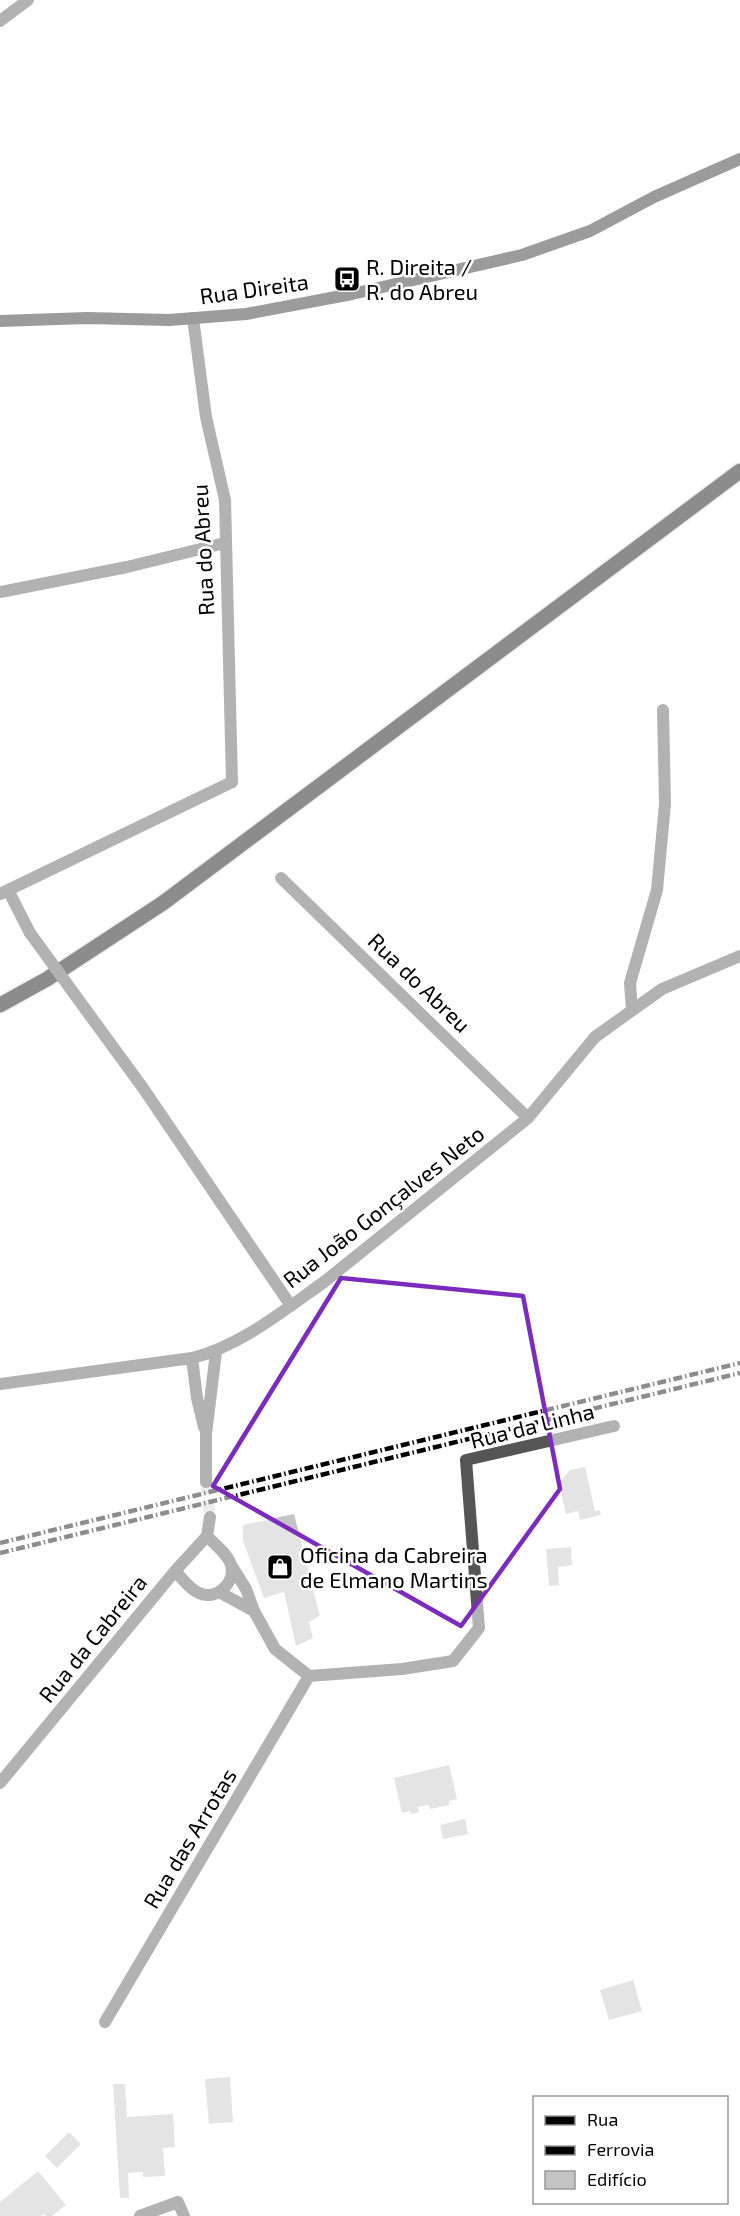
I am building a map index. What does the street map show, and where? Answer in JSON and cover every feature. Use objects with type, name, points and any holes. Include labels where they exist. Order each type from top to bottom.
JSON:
[{"type":"main road","name":"Rua Direita","points":[[0,321],[87,318],[169,320],[246,314],[352,294],[522,255],[590,231],[654,197],[740,159]]},
{"type":"main road","points":[[0,1005],[47,979],[163,903],[740,471]]},
{"type":"street","points":[[0,21],[28,0]]},
{"type":"street","name":"Rua do Abreu","points":[[4,892],[232,782],[225,500],[206,417],[193,318]]},
{"type":"street","points":[[0,592],[127,567],[225,543]]},
{"type":"street","points":[[632,1010],[630,983],[657,890],[665,804],[663,710]]},
{"type":"street","name":"Rua do Abreu","points":[[281,878],[528,1118]]},
{"type":"street","points":[[4,892],[30,933],[143,1088],[291,1306]]},
{"type":"street","name":"Rua João Gonçalves Neto","points":[[0,1384],[192,1358],[216,1352],[291,1306],[324,1282],[528,1118],[596,1037],[662,989],[740,956]]},
{"type":"street","points":[[206,1482],[206,1434],[216,1352]]},
{"type":"street","points":[[192,1358],[197,1398],[206,1434]]},
{"type":"street","name":"Rua da Linha","points":[[309,1676],[402,1669],[453,1661],[479,1628],[466,1460],[614,1426]]},
{"type":"street","points":[[210,1517],[207,1536],[226,1555],[246,1589],[254,1611],[275,1649],[309,1676]]},
{"type":"street","name":"Rua da Cabreira","points":[[0,1783],[175,1571],[207,1536]]},
{"type":"street","points":[[175,1571],[199,1593],[209,1595],[219,1592],[227,1585],[231,1575],[231,1565]]},
{"type":"street","points":[[219,1592],[254,1611]]},
{"type":"street","name":"Rua das Arrotas","points":[[105,2022],[309,1676]]},
{"type":"street","points":[[140,2216],[178,2202],[184,2216]]},
{"type":"highlighted area","points":[[341,1278],[523,1296],[560,1489],[461,1626],[213,1486]]},
{"type":"building","points":[[585,1467],[595,1511],[600,1510],[601,1515],[580,1520],[578,1511],[566,1514],[559,1483],[570,1470]]},
{"type":"building","name":"Oficina da Cabreira de Elmano Martins","points":[[294,1514],[320,1616],[309,1622],[313,1638],[296,1646],[284,1592],[264,1598],[243,1541],[243,1525]]},
{"type":"building","points":[[571,1547],[572,1565],[558,1567],[559,1585],[549,1586],[546,1549]]},
{"type":"building","points":[[449,1765],[457,1799],[449,1801],[449,1805],[430,1809],[429,1805],[418,1807],[419,1812],[402,1813],[394,1778]]},
{"type":"building","points":[[465,1819],[468,1834],[443,1839],[440,1825]]},
{"type":"building","points":[[633,1980],[642,2011],[609,2020],[600,1990]]},
{"type":"building","points":[[230,2077],[233,2122],[209,2124],[205,2079]]},
{"type":"building","points":[[113,2084],[125,2084],[127,2117],[173,2114],[175,2147],[163,2148],[165,2176],[143,2177],[143,2172],[128,2173],[129,2198],[120,2198]]},
{"type":"building","points":[[69,2132],[81,2144],[57,2168],[45,2156]]},
{"type":"building","points":[[38,2171],[66,2205],[52,2216],[44,2214],[41,2216],[0,2216],[0,2202]]},
{"type":"tunnel","points":[[206,1482],[210,1517]]},
{"type":"railway","points":[[0,1543],[740,1363]]},
{"type":"railway","points":[[0,1553],[740,1373]]},
{"type":"place","name":"R. Direita / R. do Abreu","points":[[347,279]]},
{"type":"place","name":"Oficina da Cabreira de Elmano Martins","points":[[280,1567]]}]
